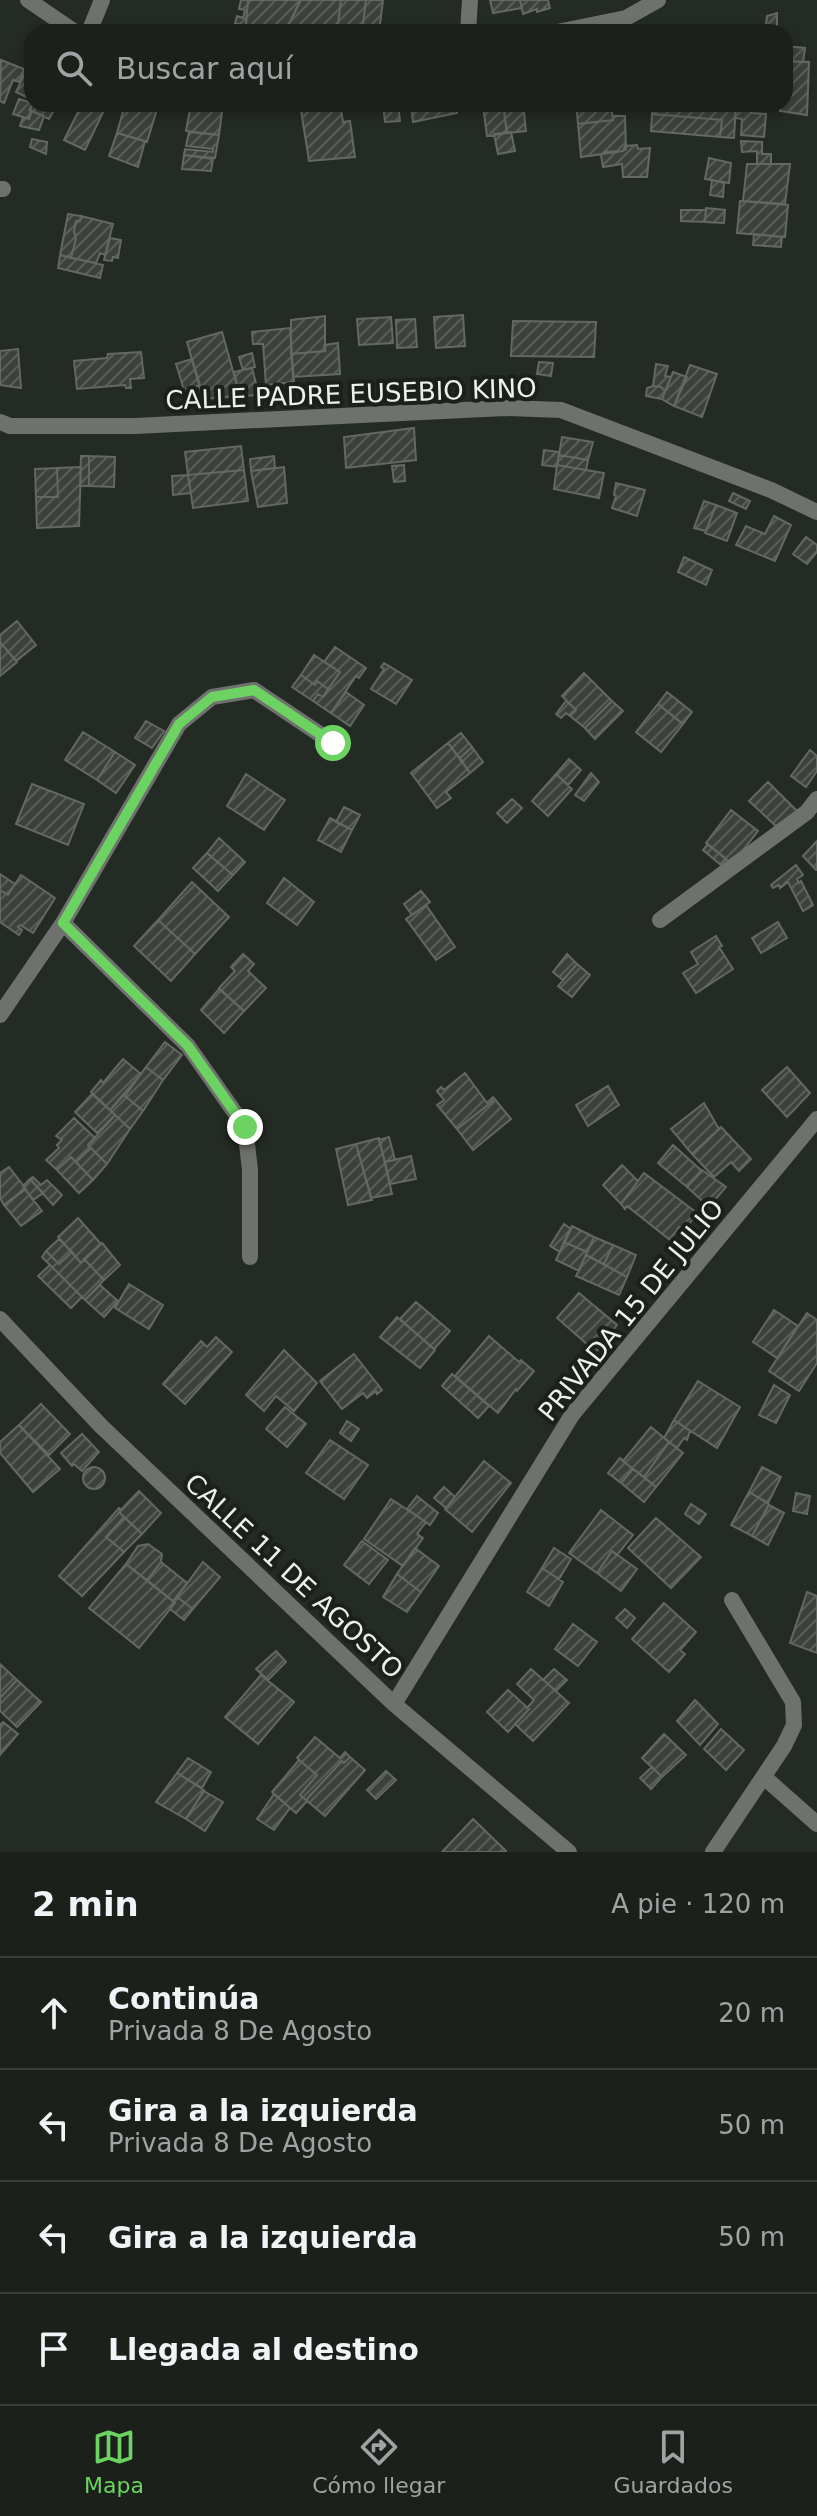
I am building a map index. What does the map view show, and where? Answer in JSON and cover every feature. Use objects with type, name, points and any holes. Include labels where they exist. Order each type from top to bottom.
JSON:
[{"type":"street","points":[[28,0],[63,24]]},
{"type":"street","points":[[92,24],[102,0]]},
{"type":"street","points":[[468,24],[470,0]]},
{"type":"street","points":[[596,24],[626,18],[658,0]]},
{"type":"street","name":"CALLE PADRE EUSEBIO KINO","points":[[3,426],[135,426],[505,408],[561,410],[771,490],[817,512]]},
{"type":"street","points":[[0,1015],[63,923],[179,724],[212,697],[254,690],[333,743]]},
{"type":"street","points":[[660,920],[807,812],[817,799]]},
{"type":"street","points":[[63,923],[188,1046],[245,1127],[250,1170],[250,1257]]},
{"type":"street","name":"PRIVADA 15 DE JULIO","points":[[394,1704],[572,1415],[817,1119]]},
{"type":"street","name":"CALLE 11 DE AGOSTO","points":[[0,1319],[101,1426],[394,1704],[569,1852]]},
{"type":"street","points":[[713,1852],[784,1746],[794,1725],[793,1702],[732,1600]]},
{"type":"street","points":[[764,1777],[817,1824]]},
{"type":"building","points":[[241,0],[248,0],[246,24],[235,23],[237,16],[243,18],[245,10],[239,9]]},
{"type":"building","points":[[248,0],[300,1],[289,24],[246,24]]},
{"type":"building","points":[[301,0],[341,0],[338,24],[289,24]]},
{"type":"building","points":[[341,0],[366,0],[363,24],[338,24]]},
{"type":"building","points":[[366,0],[383,0],[380,24],[363,24]]},
{"type":"building","points":[[490,0],[520,0],[522,8],[493,13]]},
{"type":"building","points":[[520,0],[548,0],[550,8],[523,14]]},
{"type":"building","points":[[777,13],[777,24],[766,24],[767,16]]},
{"type":"building","points":[[793,47],[805,48],[803,62],[793,61]]},
{"type":"building","points":[[1,60],[24,69],[19,82],[13,80],[4,103],[0,101]]},
{"type":"building","points":[[793,61],[809,62],[807,115],[787,112],[793,112]]},
{"type":"building","points":[[24,75],[24,96],[16,92]]},
{"type":"building","points":[[19,99],[24,101],[24,112],[30,112],[29,119],[13,114]]},
{"type":"building","points":[[32,112],[44,116],[39,130],[20,126],[23,117],[29,119]]},
{"type":"building","points":[[33,112],[53,112],[49,119]]},
{"type":"building","points":[[78,112],[103,112],[85,150],[64,140]]},
{"type":"building","points":[[123,112],[156,112],[147,142],[117,133]]},
{"type":"building","points":[[190,112],[222,112],[219,135],[186,131]]},
{"type":"building","points":[[301,112],[341,112],[343,122],[350,121],[355,157],[309,161]]},
{"type":"building","points":[[384,112],[399,112],[400,121],[385,122]]},
{"type":"building","points":[[412,112],[457,112],[457,113],[413,122]]},
{"type":"building","points":[[484,112],[504,112],[507,133],[487,136]]},
{"type":"building","points":[[504,112],[524,112],[526,131],[507,133]]},
{"type":"building","points":[[577,112],[612,112],[613,120],[578,124]]},
{"type":"building","points":[[735,112],[766,114],[764,137],[741,135],[742,119],[735,118]]},
{"type":"building","points":[[736,112],[734,138],[720,137],[722,120],[652,114]]},
{"type":"building","points":[[652,114],[722,120],[720,137],[651,131]]},
{"type":"building","points":[[613,116],[625,116],[626,149],[581,157],[578,124],[613,120]]},
{"type":"building","points":[[189,132],[219,135],[215,158],[184,155],[185,149],[213,152],[213,149],[186,146]]},
{"type":"building","points":[[511,132],[515,151],[498,154],[494,134]]},
{"type":"building","points":[[117,133],[145,141],[138,167],[109,156]]},
{"type":"building","points":[[32,139],[47,142],[46,154],[30,147]]},
{"type":"building","points":[[741,141],[762,142],[762,154],[771,154],[771,164],[757,164],[757,151],[742,152]]},
{"type":"building","points":[[637,145],[638,149],[650,148],[647,177],[623,177],[622,164],[603,167],[601,155],[604,152],[623,151],[625,146]]},
{"type":"building","points":[[184,155],[213,159],[211,171],[182,169]]},
{"type":"building","points":[[709,158],[731,163],[729,183],[705,179]]},
{"type":"building","points":[[747,164],[790,164],[785,204],[743,201]]},
{"type":"building","points":[[712,180],[724,183],[723,197],[710,195]]},
{"type":"building","points":[[740,201],[788,205],[785,237],[737,233]]},
{"type":"building","points":[[706,208],[725,210],[724,223],[705,222]]},
{"type":"building","points":[[681,210],[706,210],[705,222],[681,221]]},
{"type":"building","points":[[68,214],[81,216],[80,221],[76,221],[76,239],[71,258],[60,255]]},
{"type":"building","points":[[81,216],[113,224],[105,255],[100,253],[96,263],[71,258],[76,239],[76,221],[80,221]]},
{"type":"building","points":[[754,234],[782,237],[781,247],[753,245]]},
{"type":"building","points":[[110,238],[121,240],[118,258],[113,257],[112,261],[104,260]]},
{"type":"building","points":[[60,255],[103,265],[100,278],[58,268]]},
{"type":"building","points":[[463,315],[465,346],[436,348],[434,317]]},
{"type":"building","points":[[325,316],[325,351],[291,354],[291,320]]},
{"type":"building","points":[[391,317],[393,343],[359,345],[357,319]]},
{"type":"building","points":[[415,319],[417,347],[397,348],[396,320]]},
{"type":"building","points":[[513,321],[596,322],[594,357],[511,356]]},
{"type":"building","points":[[290,328],[294,382],[266,385],[263,344],[253,344],[252,332]]},
{"type":"building","points":[[222,332],[240,396],[203,399],[187,342]]},
{"type":"building","points":[[338,343],[340,374],[293,377],[291,354],[325,351],[324,345]]},
{"type":"building","points":[[18,349],[21,388],[0,385],[0,351]]},
{"type":"building","points":[[141,352],[144,378],[130,379],[131,388],[125,385],[77,389],[74,361],[107,358],[108,354]]},
{"type":"building","points":[[252,353],[255,367],[243,370],[239,357]]},
{"type":"building","points":[[192,359],[200,385],[184,390],[176,364]]},
{"type":"building","points":[[539,362],[553,363],[551,376],[537,374]]},
{"type":"building","points":[[656,364],[668,366],[665,376],[671,377],[665,391],[653,386]]},
{"type":"building","points":[[690,365],[717,374],[702,417],[674,406]]},
{"type":"building","points":[[252,368],[259,395],[240,396],[234,372]]},
{"type":"building","points":[[673,372],[687,377],[674,406],[662,399]]},
{"type":"building","points":[[653,386],[665,391],[662,399],[646,396],[647,388]]},
{"type":"building","points":[[414,428],[416,460],[346,468],[344,437]]},
{"type":"building","points":[[562,437],[593,442],[588,460],[559,455]]},
{"type":"building","points":[[241,446],[244,470],[188,475],[185,452]]},
{"type":"building","points":[[544,450],[559,452],[557,467],[542,465]]},
{"type":"building","points":[[559,455],[588,460],[586,470],[557,465]]},
{"type":"building","points":[[81,456],[89,456],[89,486],[80,486]]},
{"type":"building","points":[[89,456],[115,457],[114,487],[89,486]]},
{"type":"building","points":[[274,456],[275,468],[251,471],[250,459]]},
{"type":"building","points":[[404,465],[405,481],[394,482],[392,466]]},
{"type":"building","points":[[557,465],[604,473],[599,498],[554,489]]},
{"type":"building","points":[[81,467],[79,526],[37,528],[36,497],[58,497],[57,468]]},
{"type":"building","points":[[284,467],[287,503],[258,507],[251,471]]},
{"type":"building","points":[[57,468],[58,497],[36,497],[35,469]]},
{"type":"building","points":[[244,470],[248,501],[193,508],[188,475]]},
{"type":"building","points":[[188,475],[191,493],[173,495],[172,476]]},
{"type":"building","points":[[616,483],[645,490],[637,516],[612,508]]},
{"type":"building","points":[[733,493],[750,501],[746,509],[729,501]]},
{"type":"building","points":[[704,501],[716,505],[706,531],[694,528]]},
{"type":"building","points":[[716,505],[737,513],[727,541],[705,533]]},
{"type":"building","points":[[774,516],[791,525],[775,561],[736,545],[746,526],[765,534]]},
{"type":"building","points":[[806,537],[817,545],[817,552],[807,564],[793,554]]},
{"type":"building","points":[[684,557],[712,570],[706,585],[678,572]]},
{"type":"building","points":[[17,621],[36,645],[16,661],[0,642],[0,635]]},
{"type":"building","points":[[0,642],[17,662],[0,676]]},
{"type":"building","points":[[335,647],[366,668],[359,678],[356,676],[331,713],[313,701],[318,694],[323,697],[340,672],[324,662]]},
{"type":"building","points":[[314,655],[340,672],[328,689],[317,681],[315,685],[301,675]]},
{"type":"building","points":[[384,663],[412,680],[396,704],[371,689],[384,669],[381,667]]},
{"type":"building","points":[[584,673],[612,701],[585,728],[570,716],[576,710],[562,696]]},
{"type":"building","points":[[301,675],[315,685],[317,681],[328,689],[323,697],[318,694],[313,701],[292,687]]},
{"type":"building","points":[[346,692],[364,705],[350,726],[331,713]]},
{"type":"building","points":[[667,692],[692,712],[683,724],[658,704]]},
{"type":"building","points":[[566,701],[576,710],[570,716],[566,713],[561,718],[556,714]]},
{"type":"building","points":[[612,701],[623,711],[595,739],[585,728]]},
{"type":"building","points":[[658,704],[683,724],[661,752],[636,732]]},
{"type":"building","points":[[146,721],[164,731],[152,748],[135,738]]},
{"type":"building","points":[[83,732],[115,752],[97,780],[65,760]]},
{"type":"building","points":[[461,733],[472,747],[460,758],[448,743]]},
{"type":"building","points":[[448,743],[470,773],[446,792],[451,798],[437,808],[411,773]]},
{"type":"building","points":[[472,747],[483,762],[470,773],[460,758]]},
{"type":"building","points":[[810,750],[817,756],[817,771],[806,787],[791,776]]},
{"type":"building","points":[[115,752],[135,765],[116,793],[97,780]]},
{"type":"building","points":[[569,759],[581,770],[568,785],[556,774]]},
{"type":"building","points":[[591,773],[599,782],[584,801],[575,795]]},
{"type":"building","points":[[246,774],[285,800],[264,830],[227,806]]},
{"type":"building","points":[[556,774],[572,789],[548,816],[532,801]]},
{"type":"building","points":[[768,782],[799,813],[779,829],[749,801]]},
{"type":"building","points":[[32,784],[84,804],[68,845],[16,824]]},
{"type":"building","points":[[512,799],[522,808],[507,823],[497,813]]},
{"type":"building","points":[[344,807],[360,815],[352,830],[336,822]]},
{"type":"building","points":[[731,810],[758,831],[732,864],[706,843]]},
{"type":"building","points":[[330,818],[352,830],[341,852],[318,840]]},
{"type":"building","points":[[219,838],[245,862],[233,875],[207,853]]},
{"type":"building","points":[[817,841],[817,870],[816,870],[803,856]]},
{"type":"building","points":[[708,844],[726,859],[721,865],[703,850]]},
{"type":"building","points":[[207,853],[233,875],[218,891],[193,868]]},
{"type":"building","points":[[796,865],[803,875],[797,879],[813,905],[803,911],[788,882],[780,888],[779,885],[773,888],[771,885]]},
{"type":"building","points":[[0,874],[15,884],[8,895],[0,890]]},
{"type":"building","points":[[21,875],[55,898],[33,933],[20,925],[18,927],[22,930],[19,935],[0,922],[0,890],[8,895]]},
{"type":"building","points":[[284,878],[314,902],[297,925],[267,903]]},
{"type":"building","points":[[192,882],[229,917],[195,954],[158,920]]},
{"type":"building","points":[[421,891],[430,902],[412,915],[404,904]]},
{"type":"building","points":[[426,905],[455,947],[436,960],[406,919]]},
{"type":"building","points":[[158,920],[195,954],[171,981],[134,946]]},
{"type":"building","points":[[778,922],[787,938],[761,953],[752,938]]},
{"type":"building","points":[[716,936],[733,969],[696,993],[683,973],[698,964],[691,952]]},
{"type":"building","points":[[243,954],[254,964],[248,971],[266,988],[244,1011],[219,988],[235,971],[231,967]]},
{"type":"building","points":[[567,954],[577,964],[563,980],[553,972]]},
{"type":"building","points":[[577,964],[590,975],[572,997],[558,986]]},
{"type":"building","points":[[219,989],[244,1011],[224,1033],[201,1010]]},
{"type":"building","points":[[165,1042],[182,1055],[163,1080],[146,1067]]},
{"type":"building","points":[[123,1059],[141,1074],[110,1110],[91,1092]]},
{"type":"building","points":[[146,1067],[163,1080],[143,1111],[125,1096]]},
{"type":"building","points":[[787,1067],[810,1093],[787,1117],[762,1090]]},
{"type":"building","points":[[465,1073],[487,1103],[491,1099],[493,1101],[457,1129],[437,1105],[444,1100],[437,1091],[441,1087],[444,1090]]},
{"type":"building","points":[[608,1086],[619,1105],[588,1126],[576,1105]]},
{"type":"building","points":[[92,1094],[115,1115],[97,1133],[75,1112]]},
{"type":"building","points":[[124,1095],[143,1111],[130,1129],[110,1110]]},
{"type":"building","points":[[493,1097],[511,1119],[473,1150],[457,1129],[493,1101]]},
{"type":"building","points":[[704,1103],[719,1129],[692,1154],[671,1129]]},
{"type":"building","points":[[115,1115],[130,1129],[107,1164],[88,1145]]},
{"type":"building","points":[[74,1118],[95,1138],[88,1145],[91,1148],[76,1162],[71,1157],[57,1170],[46,1160],[59,1148],[57,1145],[62,1140],[56,1136]]},
{"type":"building","points":[[721,1127],[751,1159],[739,1171],[731,1162],[714,1177],[692,1154]]},
{"type":"building","points":[[389,1137],[395,1160],[385,1162],[379,1140]]},
{"type":"building","points":[[379,1138],[392,1194],[371,1198],[356,1144]]},
{"type":"building","points":[[356,1144],[372,1200],[348,1205],[336,1149]]},
{"type":"building","points":[[673,1145],[702,1171],[687,1187],[658,1163]]},
{"type":"building","points":[[91,1148],[107,1164],[93,1180],[76,1162]]},
{"type":"building","points":[[411,1156],[416,1179],[390,1184],[385,1162]]},
{"type":"building","points":[[71,1157],[93,1180],[79,1193],[57,1170]]},
{"type":"building","points":[[622,1165],[638,1181],[621,1204],[603,1185]]},
{"type":"building","points":[[9,1167],[26,1189],[4,1205],[0,1198],[0,1173]]},
{"type":"building","points":[[702,1170],[726,1187],[709,1207],[687,1187]]},
{"type":"building","points":[[644,1173],[697,1213],[684,1231],[679,1227],[670,1240],[621,1204]]},
{"type":"building","points":[[33,1177],[41,1185],[47,1180],[62,1195],[53,1205],[30,1179]]},
{"type":"building","points":[[30,1179],[43,1193],[33,1200],[23,1186]]},
{"type":"building","points":[[25,1189],[42,1211],[21,1226],[4,1205]]},
{"type":"building","points":[[78,1218],[101,1244],[81,1263],[58,1237]]},
{"type":"building","points":[[564,1224],[571,1229],[560,1252],[550,1246]]},
{"type":"building","points":[[572,1226],[594,1237],[587,1252],[564,1242]]},
{"type":"building","points":[[594,1237],[613,1245],[604,1264],[586,1255]]},
{"type":"building","points":[[59,1239],[72,1252],[59,1264],[46,1251]]},
{"type":"building","points":[[564,1242],[587,1252],[579,1271],[556,1260]]},
{"type":"building","points":[[102,1243],[120,1265],[104,1280],[84,1259]]},
{"type":"building","points":[[613,1245],[636,1255],[627,1277],[604,1264]]},
{"type":"building","points":[[46,1251],[59,1264],[72,1252],[81,1263],[84,1259],[104,1280],[85,1300],[42,1257]]},
{"type":"building","points":[[586,1255],[627,1277],[619,1295],[576,1276]]},
{"type":"building","points":[[50,1265],[82,1297],[71,1308],[38,1276]]},
{"type":"building","points":[[129,1284],[163,1305],[149,1329],[115,1308]]},
{"type":"building","points":[[100,1285],[118,1301],[104,1317],[85,1300]]},
{"type":"building","points":[[579,1293],[617,1325],[596,1352],[557,1318]]},
{"type":"building","points":[[416,1302],[450,1331],[434,1349],[400,1319]]},
{"type":"building","points":[[774,1310],[798,1326],[777,1358],[753,1342]]},
{"type":"building","points":[[807,1313],[817,1320],[817,1363],[799,1391],[769,1371]]},
{"type":"building","points":[[397,1317],[435,1350],[420,1368],[380,1337]]},
{"type":"building","points":[[489,1336],[534,1371],[498,1413],[455,1376]]},
{"type":"building","points":[[216,1337],[232,1352],[185,1404],[163,1384],[201,1341],[207,1347]]},
{"type":"building","points":[[284,1350],[317,1383],[294,1411],[276,1396],[264,1411],[246,1395]]},
{"type":"building","points":[[354,1354],[382,1390],[367,1398],[363,1393],[342,1409],[320,1381]]},
{"type":"building","points":[[452,1374],[489,1406],[478,1418],[442,1386]]},
{"type":"building","points":[[698,1381],[740,1407],[717,1448],[674,1420]]},
{"type":"building","points":[[774,1385],[790,1395],[776,1423],[759,1415]]},
{"type":"building","points":[[41,1404],[70,1434],[49,1455],[19,1425]]},
{"type":"building","points":[[285,1407],[306,1424],[287,1447],[266,1429]]},
{"type":"building","points":[[674,1420],[690,1431],[687,1440],[684,1438],[677,1448],[664,1438]]},
{"type":"building","points":[[347,1421],[359,1429],[351,1441],[340,1433]]},
{"type":"building","points":[[19,1425],[60,1469],[33,1492],[0,1453],[0,1442]]},
{"type":"building","points":[[651,1427],[669,1442],[644,1477],[623,1461]]},
{"type":"building","points":[[82,1434],[99,1452],[82,1471],[74,1464],[72,1466],[61,1453]]},
{"type":"building","points":[[330,1440],[368,1465],[344,1499],[306,1473]]},
{"type":"building","points":[[669,1442],[683,1453],[656,1487],[644,1477]]},
{"type":"building","points":[[620,1458],[633,1469],[621,1483],[608,1473]]},
{"type":"building","points":[[484,1461],[511,1483],[472,1532],[445,1509]]},
{"type":"building","points":[[94,1467],[102,1470],[105,1478],[102,1486],[94,1489],[86,1486],[83,1478],[86,1470]]},
{"type":"building","points":[[762,1467],[781,1477],[768,1503],[749,1492]]},
{"type":"building","points":[[633,1469],[656,1487],[644,1502],[621,1483]]},
{"type":"building","points":[[444,1487],[455,1497],[446,1508],[434,1498]]},
{"type":"building","points":[[139,1491],[161,1513],[142,1534],[119,1512]]},
{"type":"building","points":[[749,1492],[769,1504],[752,1536],[731,1525]]},
{"type":"building","points":[[796,1493],[810,1496],[807,1514],[793,1511]]},
{"type":"building","points":[[417,1496],[438,1513],[430,1525],[407,1509]]},
{"type":"building","points":[[391,1499],[426,1522],[417,1534],[423,1538],[403,1566],[364,1539]]},
{"type":"building","points":[[691,1504],[706,1514],[699,1524],[685,1514]]},
{"type":"building","points":[[769,1505],[784,1513],[768,1545],[752,1536]]},
{"type":"building","points":[[119,1508],[124,1517],[106,1537],[124,1552],[82,1596],[59,1576]]},
{"type":"building","points":[[601,1510],[633,1535],[617,1555],[612,1551],[597,1573],[569,1553]]},
{"type":"building","points":[[124,1517],[142,1534],[124,1552],[106,1537]]},
{"type":"building","points":[[656,1518],[701,1557],[671,1588],[628,1548]]},
{"type":"building","points":[[362,1541],[388,1560],[369,1584],[344,1565]]},
{"type":"building","points":[[148,1544],[162,1554],[161,1562],[147,1580],[126,1564],[138,1546]]},
{"type":"building","points":[[415,1548],[439,1566],[421,1592],[397,1574]]},
{"type":"building","points":[[554,1548],[571,1559],[559,1579],[542,1568]]},
{"type":"building","points":[[612,1551],[637,1569],[621,1591],[597,1573]]},
{"type":"building","points":[[161,1562],[187,1583],[173,1601],[147,1580]]},
{"type":"building","points":[[203,1562],[220,1577],[193,1609],[177,1597]]},
{"type":"building","points":[[126,1564],[175,1603],[139,1648],[89,1608]]},
{"type":"building","points":[[542,1568],[563,1582],[549,1606],[527,1592]]},
{"type":"building","points":[[397,1574],[421,1592],[407,1612],[383,1597]]},
{"type":"building","points":[[807,1592],[817,1596],[817,1653],[790,1643]]},
{"type":"building","points":[[177,1597],[193,1609],[184,1620],[170,1609]]},
{"type":"building","points":[[664,1603],[696,1632],[680,1650],[685,1654],[669,1672],[632,1639]]},
{"type":"building","points":[[625,1609],[635,1618],[627,1628],[616,1618]]},
{"type":"building","points":[[573,1624],[597,1642],[578,1666],[555,1649]]},
{"type":"building","points":[[276,1651],[286,1662],[268,1680],[256,1669]]},
{"type":"building","points":[[0,1664],[17,1680],[0,1698]]},
{"type":"building","points":[[531,1669],[569,1703],[533,1741],[515,1724],[534,1700],[517,1684]]},
{"type":"building","points":[[554,1669],[567,1680],[556,1691],[543,1680]]},
{"type":"building","points":[[261,1675],[294,1702],[258,1744],[225,1717]]},
{"type":"building","points":[[17,1680],[41,1702],[17,1727],[0,1711],[0,1698]]},
{"type":"building","points":[[508,1690],[529,1709],[508,1732],[487,1712]]},
{"type":"building","points":[[695,1700],[718,1724],[700,1745],[677,1721]]},
{"type":"building","points":[[3,1722],[18,1734],[0,1755],[0,1725]]},
{"type":"building","points":[[721,1729],[744,1750],[726,1770],[704,1749]]},
{"type":"building","points":[[664,1734],[686,1755],[662,1777],[642,1758]]},
{"type":"building","points":[[315,1737],[340,1758],[345,1752],[350,1757],[344,1763],[342,1761],[306,1800],[300,1795],[317,1775],[297,1758]]},
{"type":"building","points":[[350,1757],[365,1770],[325,1816],[306,1800],[342,1761],[344,1763]]},
{"type":"building","points":[[188,1758],[211,1772],[202,1788],[177,1773]]},
{"type":"building","points":[[299,1760],[317,1775],[300,1795],[307,1801],[296,1813],[272,1792]]},
{"type":"building","points":[[652,1767],[662,1777],[651,1789],[640,1778]]},
{"type":"building","points":[[386,1771],[396,1780],[376,1799],[367,1790]]},
{"type":"building","points":[[177,1773],[204,1790],[186,1819],[156,1802]]},
{"type":"building","points":[[204,1791],[223,1802],[205,1831],[186,1819]]},
{"type":"building","points":[[274,1794],[290,1808],[274,1830],[257,1819]]},
{"type":"building","points":[[473,1819],[506,1851],[506,1852],[442,1852]]},
{"type":"route","points":[[245,1127],[188,1046],[63,923],[179,724],[212,697],[254,690],[333,743]]}]
